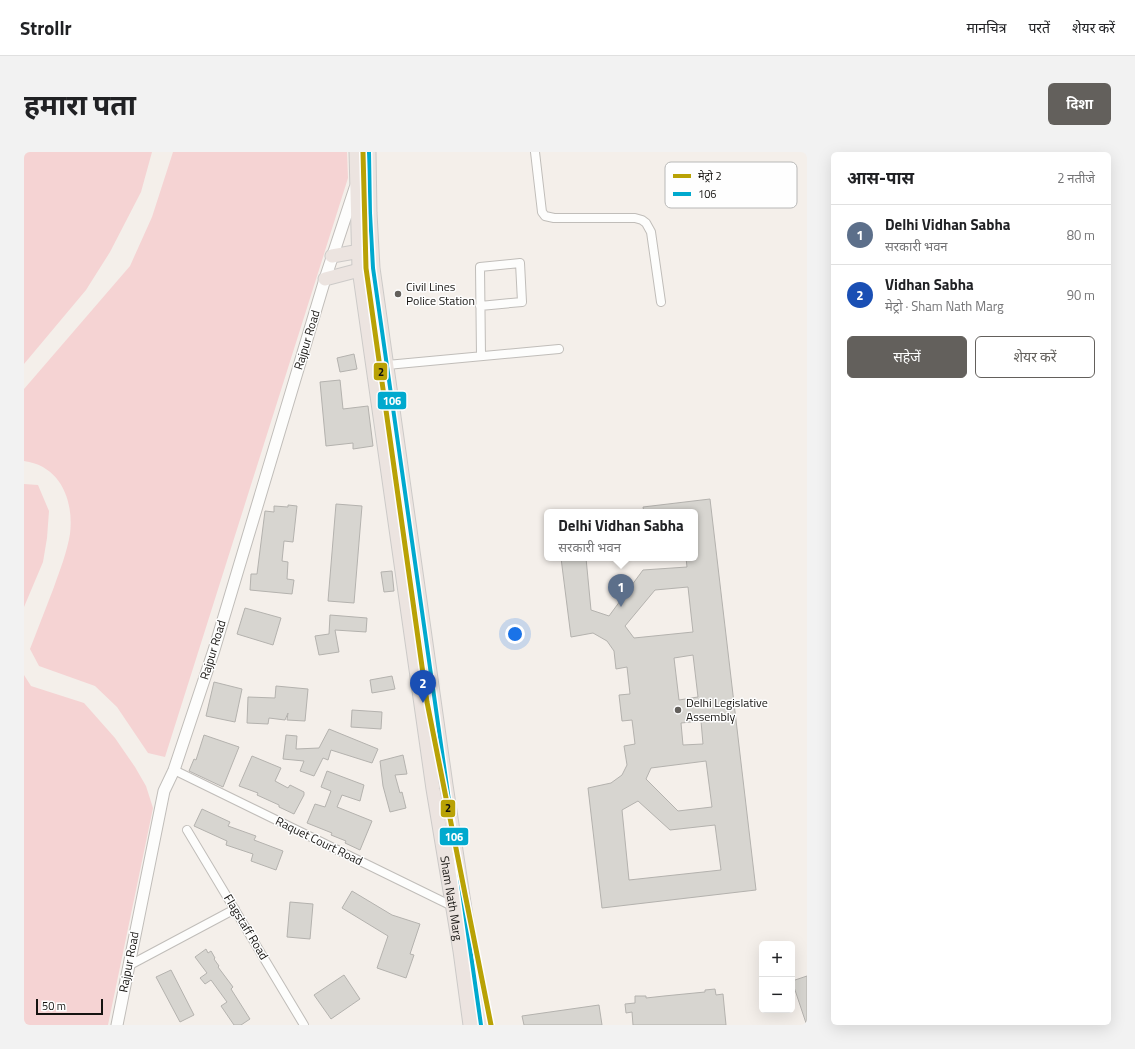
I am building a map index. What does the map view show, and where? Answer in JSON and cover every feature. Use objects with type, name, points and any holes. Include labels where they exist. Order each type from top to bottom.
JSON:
[{"type":"main road","name":"Sham Nath Marg","points":[[356,152],[365,250],[373,268],[446,785],[470,1025]]},
{"type":"main road","name":"Sham Nath Marg","points":[[369,152],[370,213],[365,250],[359,269],[433,789],[459,908],[481,1025]]},
{"type":"main road","points":[[332,256],[365,250]]},
{"type":"main road","points":[[325,279],[359,269],[373,268]]},
{"type":"street","points":[[535,152],[542,212],[545,216],[554,218],[628,218],[642,220],[646,223],[651,232],[661,302]]},
{"type":"street","name":"Rajpur Road","points":[[117,1025],[164,791],[174,770],[214,650],[332,256],[358,182]]},
{"type":"street","points":[[480,306],[522,302],[520,263],[480,267],[480,306],[481,356]]},
{"type":"street","points":[[387,365],[559,349]]},
{"type":"street","name":"Raquet Court Road","points":[[174,770],[459,908]]},
{"type":"street","name":"Flagstaff Road","points":[[187,830],[304,1025]]},
{"type":"street","points":[[128,966],[235,909]]},
{"type":"shaded area","points":[[24,152],[152,152],[141,192],[110,252],[86,290],[24,364]]},
{"type":"shaded area","points":[[173,152],[347,152],[348,178],[165,757],[148,753],[117,707],[95,686],[39,666],[30,649],[63,561],[70,534],[71,522],[67,498],[56,478],[37,464],[24,461],[24,389],[130,266],[152,217]]},
{"type":"shaded area","points":[[24,484],[38,485],[49,511],[43,562],[24,607]]},
{"type":"shaded area","points":[[24,675],[31,686],[84,703],[115,738],[135,767],[146,786],[153,808],[108,1025],[24,1025]]},
{"type":"building","points":[[354,354],[357,369],[340,372],[337,358]]},
{"type":"building","points":[[340,380],[343,409],[368,406],[373,446],[353,449],[353,443],[326,446],[320,382]]},
{"type":"building","name":"Delhi Legislative Assembly","points":[[710,499],[756,890],[602,908],[588,788],[611,783],[622,775],[627,765],[624,746],[635,744],[632,720],[622,721],[619,695],[630,694],[627,667],[616,669],[614,651],[607,641],[593,633],[571,637],[561,561],[586,561],[591,610],[609,616],[643,570],[687,567],[686,561],[698,561],[698,509],[643,509],[643,507]],"holes":[[[688,587],[693,632],[634,638],[625,626],[655,590]],[[693,655],[698,697],[679,700],[674,658]],[[701,721],[703,744],[683,745],[681,723]],[[706,761],[712,807],[678,811],[646,779],[651,768]],[[638,801],[670,830],[715,825],[721,870],[629,880],[622,810]]]},
{"type":"building","points":[[336,504],[362,506],[354,603],[328,601]]},
{"type":"building","points":[[288,505],[297,506],[293,542],[284,541],[282,561],[288,562],[287,579],[294,580],[292,594],[250,590],[251,574],[257,574],[265,511],[274,512],[274,506],[288,507]]},
{"type":"building","points":[[392,571],[394,591],[384,592],[381,572]]},
{"type":"building","points":[[245,608],[281,618],[273,645],[237,634]]},
{"type":"building","points":[[330,615],[367,618],[366,632],[335,630],[339,652],[319,655],[315,636],[329,634]]},
{"type":"building","points":[[392,676],[395,689],[372,693],[370,680]]},
{"type":"building","points":[[214,682],[242,689],[235,722],[206,716]]},
{"type":"building","points":[[276,686],[308,689],[305,721],[287,720],[288,713],[285,720],[269,718],[268,724],[247,723],[248,697],[275,698]]},
{"type":"building","points":[[352,710],[382,712],[381,729],[351,727]]},
{"type":"building","points":[[329,729],[378,749],[372,763],[331,750],[328,760],[323,758],[314,776],[300,771],[304,761],[283,759],[286,735],[297,736],[296,749],[319,748]]},
{"type":"building","points":[[204,735],[239,747],[223,787],[189,771],[194,759],[196,760]]},
{"type":"building","points":[[403,755],[407,774],[395,775],[400,793],[402,792],[406,808],[390,812],[383,786],[380,761]]},
{"type":"building","points":[[252,756],[281,768],[275,781],[288,788],[290,785],[304,792],[304,795],[294,814],[257,795],[258,793],[239,786]]},
{"type":"building","points":[[327,771],[364,785],[360,801],[342,795],[337,807],[372,821],[360,850],[345,843],[346,841],[331,835],[332,833],[307,823],[315,804],[325,807],[331,791],[321,787]]},
{"type":"building","points":[[202,809],[230,822],[228,826],[256,836],[254,840],[283,851],[276,870],[251,861],[253,854],[226,845],[227,841],[194,826]]},
{"type":"building","points":[[352,891],[392,915],[420,924],[410,954],[414,955],[406,978],[377,968],[388,936],[342,908]]},
{"type":"building","points":[[290,902],[313,904],[310,939],[287,937]]},
{"type":"building","points":[[206,949],[208,953],[211,951],[219,966],[218,967],[233,987],[231,989],[250,1019],[241,1025],[234,1025],[221,1006],[227,1002],[211,980],[205,984],[200,978],[207,973],[195,957]]},
{"type":"building","points":[[171,970],[194,1015],[180,1022],[156,977]]},
{"type":"building","points":[[344,975],[360,999],[331,1019],[314,995]]},
{"type":"building","points":[[807,976],[807,1023],[795,990],[795,980]]},
{"type":"building","points":[[715,989],[716,995],[723,994],[726,1025],[633,1025],[632,1012],[626,1013],[625,1004],[635,1003],[635,996],[646,996],[646,998],[705,992],[705,990]]},
{"type":"building","points":[[599,1005],[602,1025],[524,1025],[522,1016]]},
{"type":"metro line","name":"2","points":[[363,152],[366,268],[427,702],[491,1025]]},
{"type":"transit line","name":"106","points":[[369,152],[373,268],[481,1025]]},
{"type":"place","name":"Civil Lines Police Station","points":[[398,294]]},
{"type":"place","name":"Delhi Vidhan Sabha","points":[[621,607]]},
{"type":"place","name":"Vidhan Sabha","points":[[423,703]]},
{"type":"place","name":"Delhi Legislative Assembly","points":[[678,710]]}]
